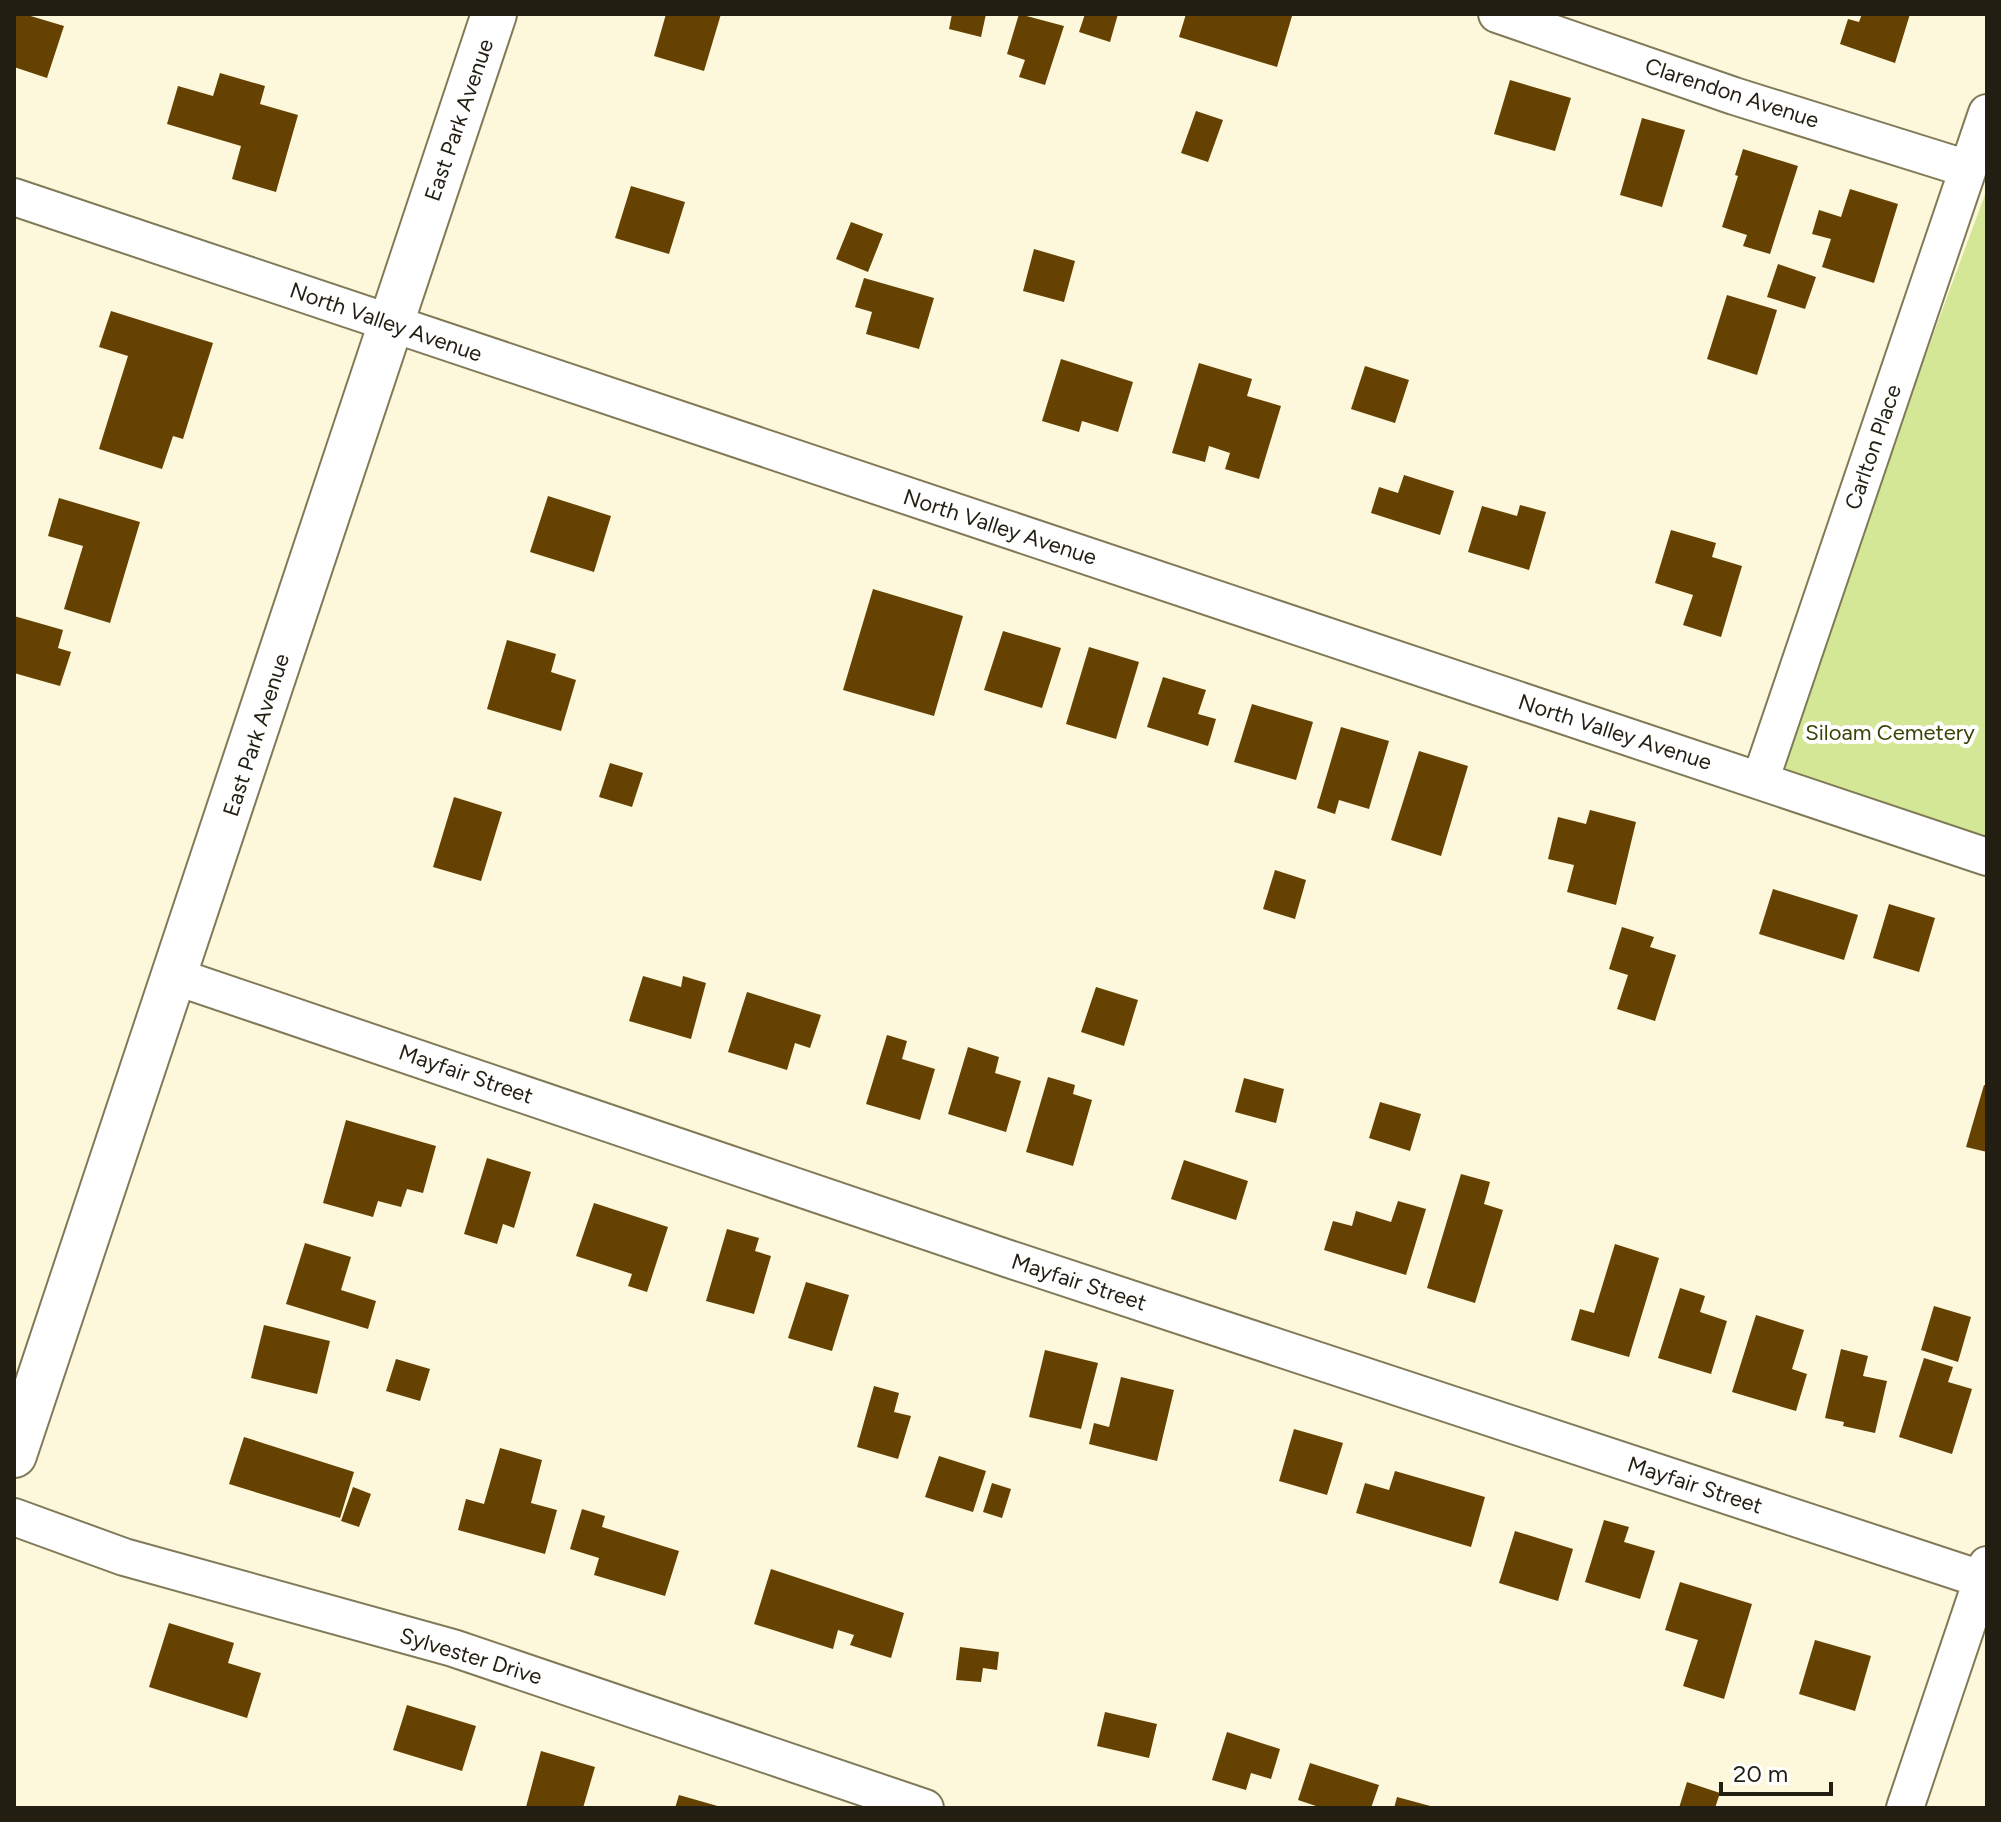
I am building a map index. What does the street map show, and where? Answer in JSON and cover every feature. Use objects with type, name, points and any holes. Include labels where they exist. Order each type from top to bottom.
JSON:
[{"type":"main road","name":"East Park Avenue","points":[[14,1455],[494,14]]},
{"type":"street","name":"Clarendon Avenue","points":[[1497,14],[1734,96],[1968,169]]},
{"type":"street","name":"Carlton Place","points":[[1760,781],[1987,113]]},
{"type":"street","name":"North Valley Avenue","points":[[14,197],[1987,857]]},
{"type":"street","name":"Mayfair Street","points":[[174,976],[1009,1259],[1985,1575]]},
{"type":"street","name":"Sylvester Drive","points":[[14,1517],[124,1557],[453,1648],[925,1808]]},
{"type":"street","points":[[1905,1808],[1985,1575]]},
{"type":"green space","name":"Siloam Cemetery","points":[[1987,189],[1987,869],[1763,795]]},
{"type":"building","points":[[14,14],[64,26],[47,78],[14,67]]},
{"type":"building","points":[[666,14],[721,14],[704,71],[654,56]]},
{"type":"building","points":[[952,14],[986,14],[981,37],[949,29]]},
{"type":"building","points":[[1019,14],[1064,26],[1045,85],[1019,77],[1025,60],[1007,54]]},
{"type":"building","points":[[1085,14],[1118,14],[1110,42],[1079,32]]},
{"type":"building","points":[[1186,14],[1292,16],[1277,67],[1179,37]]},
{"type":"building","points":[[1862,14],[1910,14],[1895,63],[1840,44],[1848,19],[1859,22]]},
{"type":"building","points":[[220,73],[265,86],[260,104],[298,115],[276,192],[232,179],[241,146],[167,124],[178,86],[213,96]]},
{"type":"building","points":[[1510,80],[1571,98],[1555,151],[1494,134]]},
{"type":"building","points":[[1196,111],[1223,120],[1208,162],[1181,153]]},
{"type":"building","points":[[1642,118],[1685,130],[1662,207],[1620,195]]},
{"type":"building","points":[[1743,149],[1798,166],[1770,254],[1743,246],[1747,235],[1722,227]]},
{"type":"building","points":[[631,186],[685,202],[669,254],[615,238]]},
{"type":"building","points":[[1850,189],[1898,204],[1874,283],[1822,267],[1831,239],[1812,234],[1819,210],[1841,217]]},
{"type":"building","points":[[851,222],[883,234],[868,272],[836,259]]},
{"type":"building","points":[[1034,249],[1075,261],[1064,302],[1023,291]]},
{"type":"building","points":[[1778,264],[1816,277],[1805,309],[1767,297]]},
{"type":"building","points":[[864,278],[934,298],[919,349],[866,334],[872,312],[855,307]]},
{"type":"building","points":[[1727,295],[1777,310],[1757,375],[1707,359]]},
{"type":"building","points":[[111,311],[213,343],[183,439],[173,436],[162,469],[99,449],[128,356],[99,347]]},
{"type":"building","points":[[1061,359],[1133,382],[1118,432],[1082,421],[1079,432],[1042,421]]},
{"type":"building","points":[[1199,363],[1252,379],[1247,396],[1281,406],[1259,479],[1225,469],[1230,453],[1209,446],[1205,462],[1172,453]]},
{"type":"building","points":[[1365,366],[1409,380],[1395,423],[1351,409]]},
{"type":"building","points":[[1404,475],[1454,491],[1440,535],[1371,513],[1379,487],[1398,493]]},
{"type":"building","points":[[548,496],[611,516],[594,572],[530,552]]},
{"type":"building","points":[[59,498],[140,522],[110,623],[64,609],[83,546],[48,536]]},
{"type":"building","points":[[1520,505],[1546,512],[1529,570],[1468,552],[1482,506],[1517,516]]},
{"type":"building","points":[[1671,530],[1716,543],[1712,557],[1742,566],[1721,637],[1683,625],[1693,595],[1655,583]]},
{"type":"building","points":[[873,589],[963,616],[934,716],[843,690]]},
{"type":"building","points":[[14,616],[63,630],[58,648],[71,652],[60,686],[14,673]]},
{"type":"building","points":[[1003,631],[1061,648],[1042,708],[984,690]]},
{"type":"building","points":[[507,640],[556,654],[551,672],[576,680],[561,731],[487,709]]},
{"type":"building","points":[[1089,647],[1139,662],[1116,739],[1066,724]]},
{"type":"building","points":[[1163,677],[1206,690],[1198,714],[1216,719],[1208,746],[1147,727]]},
{"type":"building","points":[[1252,704],[1313,722],[1296,780],[1234,762]]},
{"type":"building","points":[[1341,727],[1389,741],[1369,809],[1339,800],[1335,814],[1317,808]]},
{"type":"building","points":[[1419,751],[1468,766],[1441,856],[1391,840]]},
{"type":"building","points":[[610,763],[643,773],[632,807],[599,797]]},
{"type":"building","points":[[454,797],[502,812],[481,881],[433,867]]},
{"type":"building","points":[[1590,810],[1636,822],[1616,905],[1567,892],[1574,865],[1548,859],[1558,817],[1586,824]]},
{"type":"building","points":[[1275,870],[1306,880],[1295,919],[1263,909]]},
{"type":"building","points":[[1773,889],[1858,915],[1844,960],[1759,934]]},
{"type":"building","points":[[1889,904],[1935,918],[1919,972],[1873,958]]},
{"type":"building","points":[[1622,927],[1654,937],[1650,947],[1676,955],[1655,1021],[1617,1009],[1628,975],[1609,969]]},
{"type":"building","points":[[643,976],[681,987],[683,976],[706,983],[691,1039],[629,1021]]},
{"type":"building","points":[[1096,987],[1138,1000],[1124,1046],[1081,1032]]},
{"type":"building","points":[[747,992],[821,1015],[810,1048],[795,1043],[787,1070],[728,1052]]},
{"type":"building","points":[[887,1035],[907,1041],[902,1059],[935,1069],[920,1120],[866,1104]]},
{"type":"building","points":[[968,1047],[999,1057],[995,1073],[1021,1081],[1006,1132],[948,1114]]},
{"type":"building","points":[[1048,1077],[1075,1085],[1073,1094],[1092,1100],[1073,1166],[1026,1152]]},
{"type":"building","points":[[1244,1078],[1284,1089],[1276,1123],[1235,1112]]},
{"type":"building","points":[[1984,1085],[1987,1086],[1987,1152],[1966,1147]]},
{"type":"building","points":[[1380,1102],[1421,1114],[1410,1151],[1369,1138]]},
{"type":"building","points":[[346,1120],[436,1146],[423,1193],[407,1189],[401,1207],[378,1201],[373,1217],[323,1203]]},
{"type":"building","points":[[487,1158],[531,1172],[514,1228],[503,1224],[497,1244],[464,1234]]},
{"type":"building","points":[[1184,1160],[1248,1181],[1236,1220],[1171,1199]]},
{"type":"building","points":[[1461,1174],[1490,1182],[1484,1204],[1503,1210],[1475,1303],[1427,1288]]},
{"type":"building","points":[[1398,1201],[1426,1209],[1406,1275],[1324,1250],[1333,1221],[1352,1226],[1356,1211],[1391,1222]]},
{"type":"building","points":[[594,1203],[668,1227],[647,1292],[628,1286],[632,1274],[576,1256]]},
{"type":"building","points":[[727,1229],[759,1238],[755,1251],[771,1256],[754,1314],[706,1301]]},
{"type":"building","points":[[305,1243],[351,1257],[341,1290],[376,1301],[368,1329],[286,1304]]},
{"type":"building","points":[[1615,1244],[1659,1258],[1629,1357],[1571,1340],[1580,1309],[1594,1313]]},
{"type":"building","points":[[806,1282],[849,1295],[832,1351],[788,1338]]},
{"type":"building","points":[[1680,1288],[1705,1296],[1700,1312],[1727,1321],[1711,1374],[1658,1358]]},
{"type":"building","points":[[1934,1306],[1971,1317],[1958,1362],[1921,1350]]},
{"type":"building","points":[[1756,1315],[1804,1330],[1792,1369],[1807,1374],[1796,1411],[1732,1392]]},
{"type":"building","points":[[264,1325],[330,1341],[317,1394],[251,1378]]},
{"type":"building","points":[[1841,1349],[1868,1356],[1863,1376],[1887,1381],[1875,1433],[1843,1426],[1844,1422],[1825,1418]]},
{"type":"building","points":[[1045,1350],[1098,1363],[1081,1429],[1029,1417]]},
{"type":"building","points":[[1924,1358],[1953,1367],[1948,1382],[1972,1389],[1952,1454],[1899,1437]]},
{"type":"building","points":[[396,1359],[430,1369],[420,1401],[386,1391]]},
{"type":"building","points":[[1121,1377],[1174,1390],[1157,1461],[1089,1444],[1094,1423],[1109,1427]]},
{"type":"building","points":[[874,1386],[899,1393],[894,1412],[911,1416],[898,1459],[857,1447]]},
{"type":"building","points":[[1294,1429],[1343,1443],[1327,1495],[1279,1481]]},
{"type":"building","points":[[244,1437],[354,1472],[340,1518],[229,1484]]},
{"type":"building","points":[[500,1448],[542,1460],[531,1503],[557,1510],[545,1554],[458,1530],[466,1499],[484,1504]]},
{"type":"building","points":[[939,1456],[986,1471],[973,1512],[925,1497]]},
{"type":"building","points":[[1395,1471],[1485,1497],[1471,1547],[1356,1513],[1365,1483],[1389,1490]]},
{"type":"building","points":[[992,1483],[1011,1489],[1002,1518],[983,1512]]},
{"type":"building","points":[[353,1487],[371,1494],[359,1527],[341,1521]]},
{"type":"building","points":[[582,1509],[605,1516],[602,1527],[679,1551],[665,1596],[594,1575],[599,1558],[570,1549]]},
{"type":"building","points":[[1604,1520],[1629,1527],[1624,1542],[1655,1551],[1640,1599],[1585,1582]]},
{"type":"building","points":[[1515,1531],[1573,1549],[1558,1601],[1499,1583]]},
{"type":"building","points":[[771,1569],[904,1613],[891,1658],[850,1645],[854,1635],[838,1630],[833,1649],[754,1624]]},
{"type":"building","points":[[1680,1582],[1752,1604],[1724,1699],[1683,1686],[1698,1640],[1665,1630]]},
{"type":"building","points":[[169,1623],[234,1643],[228,1663],[261,1673],[247,1718],[149,1687]]},
{"type":"building","points":[[1815,1640],[1871,1656],[1855,1711],[1799,1694]]},
{"type":"building","points":[[960,1647],[999,1652],[997,1670],[983,1668],[981,1682],[956,1680]]},
{"type":"building","points":[[407,1705],[476,1726],[462,1771],[393,1750]]},
{"type":"building","points":[[1105,1712],[1157,1724],[1149,1758],[1097,1746]]},
{"type":"building","points":[[1227,1732],[1280,1749],[1271,1779],[1251,1773],[1246,1790],[1212,1780]]},
{"type":"building","points":[[541,1751],[595,1767],[583,1808],[526,1807]]},
{"type":"building","points":[[1310,1763],[1379,1785],[1371,1808],[1322,1808],[1298,1800]]},
{"type":"building","points":[[1687,1782],[1720,1793],[1715,1808],[1679,1808]]},
{"type":"building","points":[[679,1795],[721,1807],[721,1808],[675,1808]]},
{"type":"building","points":[[1397,1797],[1434,1807],[1434,1808],[1394,1808]]}]
